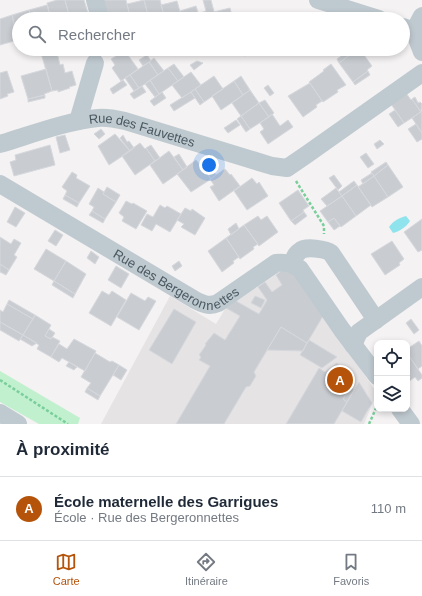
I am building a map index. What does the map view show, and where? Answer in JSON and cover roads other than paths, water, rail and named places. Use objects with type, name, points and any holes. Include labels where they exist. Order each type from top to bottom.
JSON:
[{"type":"street","points":[[318,0],[357,12]]},
{"type":"street","points":[[413,25],[422,52]]},
{"type":"street","points":[[78,122],[95,63]]},
{"type":"street","name":"Rue des Fauvettes","points":[[0,144],[78,122],[99,118],[125,121],[272,166],[287,168],[422,73]]},
{"type":"street","name":"Rue des Bergeronnettes","points":[[0,184],[195,300],[208,305],[218,303],[276,263],[283,262],[294,265]]},
{"type":"street","points":[[374,372],[353,345],[300,268],[294,265],[294,259],[300,250],[324,250],[331,253],[376,320]]},
{"type":"street","points":[[353,345],[359,332],[422,287]]},
{"type":"street","points":[[402,412],[411,424]]},
{"type":"street","points":[[0,413],[18,424]]},
{"type":"water","points":[[406,216],[410,221],[403,228],[393,233],[389,227],[396,220]]},
{"type":"place","name":"École maternelle des Garrigues","points":[[340,380]]}]
